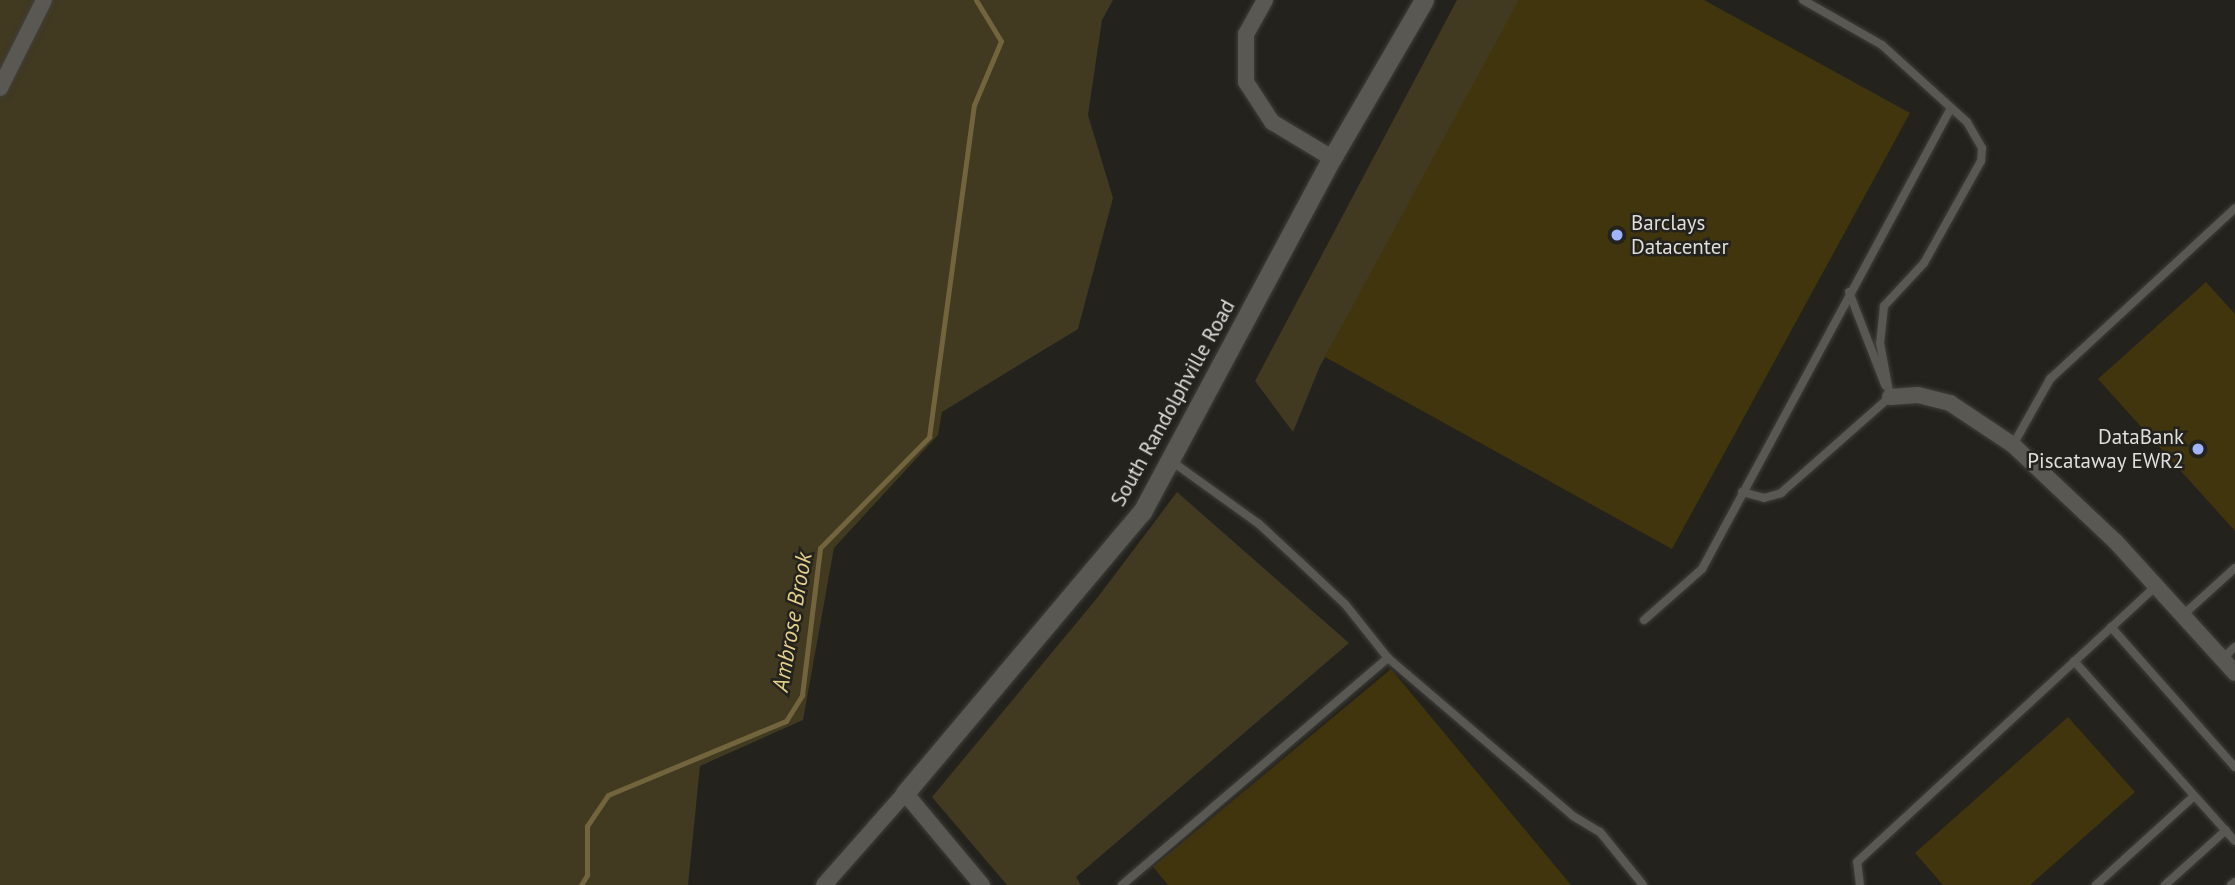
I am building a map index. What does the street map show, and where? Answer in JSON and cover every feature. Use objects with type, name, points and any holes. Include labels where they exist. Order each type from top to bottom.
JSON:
[{"type":"street","points":[[0,88],[44,0]]},
{"type":"street","points":[[1265,0],[1246,34],[1247,82],[1272,122],[1332,158]]},
{"type":"street","name":"South Randolphville Road","points":[[824,885],[1142,512],[1332,158],[1424,0]]},
{"type":"street","points":[[1890,397],[1918,395],[1950,403],[2013,445],[2059,484],[2235,673]]},
{"type":"street","points":[[905,793],[982,885]]},
{"type":"lane","points":[[1803,0],[1882,45],[1951,108],[1979,138],[1981,161],[1924,263],[1884,306],[1880,343],[1890,397]]},
{"type":"lane","points":[[1644,620],[1702,569],[1849,292],[1951,108]]},
{"type":"lane","points":[[2013,445],[2050,379],[2235,208]]},
{"type":"lane","points":[[1849,292],[1890,397]]},
{"type":"lane","points":[[1742,492],[1764,498],[1781,493],[1890,397]]},
{"type":"lane","points":[[1170,460],[1289,551],[1345,604],[1388,658],[1573,816],[1600,832],[1643,885]]},
{"type":"lane","points":[[2182,615],[2235,568]]},
{"type":"lane","points":[[1860,885],[1857,862],[2156,586]]},
{"type":"lane","points":[[2111,627],[2235,767]]},
{"type":"lane","points":[[2222,659],[2235,647]]},
{"type":"lane","points":[[1122,885],[1388,658]]},
{"type":"lane","points":[[2074,662],[2235,841]]},
{"type":"lane","points":[[2096,885],[2194,796]]},
{"type":"lane","points":[[2165,885],[2226,831]]},
{"type":"shaded area","points":[[0,0],[1113,0],[1102,20],[1088,115],[1113,198],[1078,329],[942,412],[938,435],[834,548],[803,720],[700,766],[688,885],[0,885]]},
{"type":"shaded area","points":[[1457,0],[1527,0],[1320,366],[1293,432],[1255,381]]},
{"type":"shaded area","points":[[1177,492],[1349,643],[1076,877],[1081,885],[1007,885],[932,797],[1098,597]]},
{"type":"building","name":"Barclays Datacenter","points":[[1519,0],[1704,0],[1910,113],[1672,549],[1325,357]]},
{"type":"building","name":"DataBank Piscataway EWR2","points":[[2206,282],[2235,314],[2235,531],[2098,379]]},
{"type":"building","points":[[1391,669],[1571,885],[1168,885],[1153,867]]},
{"type":"building","points":[[2068,717],[2135,792],[2030,885],[1943,885],[1915,853]]},
{"type":"waterway","name":"Ambrose Brook","points":[[581,885],[587,875],[587,826],[608,795],[786,721],[802,695],[820,548],[929,437],[974,105],[1001,41],[976,0]]},
{"type":"place","name":"Barclays Datacenter","points":[[1617,235]]},
{"type":"place","name":"DataBank Piscataway EWR2","points":[[2198,449]]}]
